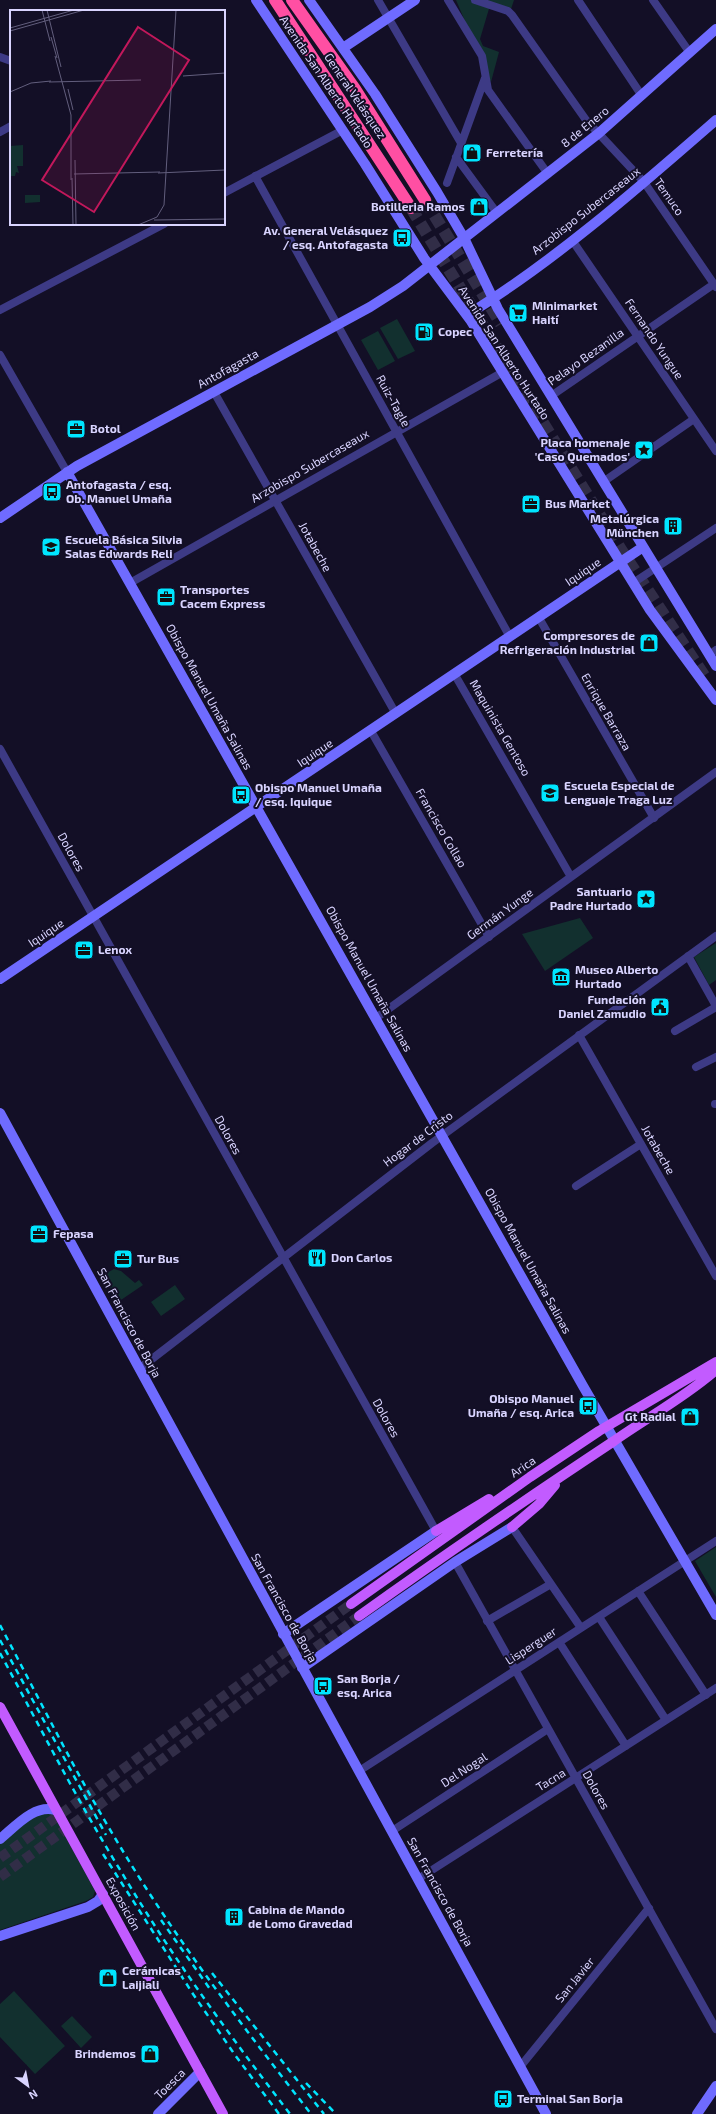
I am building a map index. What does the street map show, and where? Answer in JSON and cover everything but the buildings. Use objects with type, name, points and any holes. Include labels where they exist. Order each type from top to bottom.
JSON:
[{"type":"highway","name":"General Velásquez","points":[[275,0],[411,208]]},
{"type":"highway","name":"General Velásquez","points":[[292,0],[355,89],[425,200]]},
{"type":"main road","name":"Arica","points":[[351,1604],[530,1478],[607,1427],[716,1362]]},
{"type":"main road","points":[[360,1616],[563,1475],[683,1396],[716,1370]]},
{"type":"main road","points":[[512,1527],[539,1504],[563,1475]]},
{"type":"main road","points":[[436,1532],[496,1494],[530,1478]]},
{"type":"main road","name":"Exposición","points":[[0,1707],[55,1810],[103,1894],[223,2114]]},
{"type":"street","name":"Avenida San Alberto Hurtado","points":[[256,0],[343,130],[429,265],[467,315],[633,583],[668,636],[716,700]]},
{"type":"street","name":"Avenida San Alberto Hurtado","points":[[308,0],[395,124],[464,238],[493,300],[656,568],[713,652],[716,666]]},
{"type":"street","points":[[378,0],[461,143]]},
{"type":"street","points":[[342,48],[415,0]]},
{"type":"street","points":[[448,0],[482,56],[488,90],[548,174]]},
{"type":"street","name":"Temuco","points":[[475,0],[508,11],[520,24],[586,120],[644,182],[715,285]]},
{"type":"street","points":[[578,0],[642,96]]},
{"type":"street","points":[[653,0],[690,52]]},
{"type":"street","name":"8 de Enero","points":[[464,238],[598,134],[716,29]]},
{"type":"street","points":[[0,57],[10,61]]},
{"type":"street","points":[[447,184],[485,78]]},
{"type":"street","name":"Arzobispo Subercaseaux","points":[[467,315],[493,300],[572,240],[644,182],[716,120]]},
{"type":"street","points":[[0,132],[10,127]]},
{"type":"street","points":[[225,192],[343,130]]},
{"type":"street","points":[[456,157],[497,213]]},
{"type":"street","name":"Ruiz-Tagle","points":[[255,176],[510,637]]},
{"type":"street","points":[[0,310],[162,225]]},
{"type":"street","name":"Antofagasta","points":[[0,518],[67,472],[382,300],[412,280],[464,238]]},
{"type":"street","name":"Fernando Yungue","points":[[572,240],[716,451]]},
{"type":"street","points":[[412,280],[439,277]]},
{"type":"street","name":"Pelayo Bezanilla","points":[[551,396],[715,285]]},
{"type":"street","name":"Obispo Manuel Umaña Salinas","points":[[0,354],[607,1427],[716,1615]]},
{"type":"street","name":"Arzobispo Subercaseaux","points":[[130,583],[502,372]]},
{"type":"street","name":"Jotabeche","points":[[214,392],[396,714]]},
{"type":"street","points":[[603,482],[694,419]]},
{"type":"street","points":[[633,583],[716,528]]},
{"type":"street","name":"Iquique","points":[[0,979],[455,675],[643,547]]},
{"type":"street","name":"Enrique Barraza","points":[[539,618],[654,818]]},
{"type":"street","name":"Maquinista Gentoso","points":[[455,675],[572,877]]},
{"type":"street","name":"Francisco Collao","points":[[371,731],[490,936]]},
{"type":"street","name":"Dolores","points":[[0,749],[436,1532]]},
{"type":"street","name":"Germán Yunge","points":[[376,1018],[716,772]]},
{"type":"street","name":"Hogar de Cristo","points":[[140,1370],[442,1135],[716,936]]},
{"type":"street","points":[[675,1031],[716,1007],[713,993],[688,956]]},
{"type":"street","name":"Jotabeche","points":[[579,1035],[716,1276]]},
{"type":"street","points":[[696,1067],[716,1056]]},
{"type":"street","name":"San Francisco de Borja","points":[[0,1113],[546,2114]]},
{"type":"street","points":[[576,1186],[641,1144]]},
{"type":"street","points":[[302,1668],[455,1562],[512,1527],[581,1628]]},
{"type":"street","points":[[283,1634],[436,1532]]},
{"type":"street","name":"Lisperguer","points":[[359,1771],[716,1541]]},
{"type":"street","name":"Dolores","points":[[455,1562],[716,2029]]},
{"type":"street","points":[[487,1621],[551,1584]]},
{"type":"street","points":[[638,1591],[706,1695]]},
{"type":"street","points":[[598,1617],[666,1720]]},
{"type":"street","points":[[559,1642],[626,1746]]},
{"type":"street","name":"Tacna","points":[[418,1879],[716,1688]]},
{"type":"street","name":"Del Nogal","points":[[392,1831],[548,1730]]},
{"type":"street","points":[[0,1839],[34,1812],[44,1808],[55,1810]]},
{"type":"street","points":[[0,1936],[88,1907],[98,1901],[103,1894]]},
{"type":"street","name":"San Javier","points":[[520,2067],[649,1908]]},
{"type":"street","name":"Toesca","points":[[158,2114],[200,2072]]},
{"type":"street","points":[[697,2114],[716,2086]]},
{"type":"green space","points":[[456,0],[514,0],[511,9],[491,2],[480,39],[483,46],[499,52],[491,82]]},
{"type":"green space","points":[[397,319],[415,351],[398,359],[380,328]]},
{"type":"green space","points":[[378,331],[395,361],[378,370],[361,340]]},
{"type":"green space","points":[[580,918],[593,938],[545,971],[522,934]]},
{"type":"green space","points":[[716,943],[716,980],[709,985],[694,957]]},
{"type":"green space","points":[[114,1269],[121,1271],[135,1283],[139,1280],[143,1285],[118,1302],[103,1275]]},
{"type":"green space","points":[[175,1285],[185,1299],[161,1316],[151,1302]]},
{"type":"green space","points":[[716,1547],[716,1597],[695,1561]]},
{"type":"green space","points":[[39,1812],[53,1814],[95,1891],[93,1897],[86,1901],[0,1930],[0,1842]]},
{"type":"green space","points":[[14,1991],[65,2046],[35,2074],[0,2037],[0,2004]]},
{"type":"green space","points":[[72,2016],[92,2037],[81,2048],[61,2026]]},
{"type":"tunnel","points":[[425,200],[501,324]]},
{"type":"tunnel","points":[[411,208],[620,548],[707,680]]},
{"type":"tunnel","points":[[0,1858],[351,1604]]},
{"type":"tunnel","points":[[0,1877],[359,1616]]},
{"type":"railway","points":[[0,1625],[89,1793],[142,1883],[212,1984],[311,2114]]},
{"type":"railway","points":[[0,1640],[106,1835]]},
{"type":"railway","points":[[0,1653],[75,1792],[141,1904],[202,1996],[290,2114]]},
{"type":"railway","points":[[103,1854],[193,1994],[235,2055],[279,2114]]},
{"type":"railway","points":[[161,1920],[210,1989]]},
{"type":"railway","points":[[212,1973],[324,2114]]},
{"type":"railway","points":[[306,2083],[336,2114]]},
{"type":"place","name":"Ferretería","points":[[472,153]]},
{"type":"place","name":"Botilleria Ramos","points":[[479,207]]},
{"type":"place","name":"Av. General Velásquez / esq. Antofagasta","points":[[402,238]]},
{"type":"place","name":"Minimarket Haití","points":[[518,313]]},
{"type":"place","name":"Copec","points":[[424,332]]},
{"type":"place","name":"Botol","points":[[76,429]]},
{"type":"place","name":"Placa homenaje 'Caso Quemados'","points":[[644,450]]},
{"type":"place","name":"Antofagasta / esq. Ob. Manuel Umaña","points":[[52,492]]},
{"type":"place","name":"Bus Market","points":[[531,504]]},
{"type":"place","name":"Metalúrgica München","points":[[673,526]]},
{"type":"place","name":"Escuela Básica Silvia Salas Edwards Reli","points":[[51,547]]},
{"type":"place","name":"Transportes Cacem Express","points":[[166,597]]},
{"type":"place","name":"Compresores de Refrigeración Industrial","points":[[649,643]]},
{"type":"place","name":"Escuela Especial de Lenguaje Traga Luz","points":[[550,793]]},
{"type":"place","name":"Obispo Manuel Umaña / esq. Iquique","points":[[241,795]]},
{"type":"place","name":"Santuario Padre Hurtado","points":[[646,899]]},
{"type":"place","name":"Lenox","points":[[84,950]]},
{"type":"place","name":"Museo Alberto Hurtado","points":[[561,977]]},
{"type":"place","name":"Fundación Daniel Zamudio","points":[[660,1007]]},
{"type":"place","name":"Fepasa","points":[[39,1234]]},
{"type":"place","name":"Don Carlos","points":[[317,1258]]},
{"type":"place","name":"Tur Bus","points":[[123,1259]]},
{"type":"place","name":"Obispo Manuel Umaña / esq. Arica","points":[[588,1406]]},
{"type":"place","name":"Gt Radial","points":[[690,1417]]},
{"type":"place","name":"San Borja / esq. Arica","points":[[323,1686]]},
{"type":"place","name":"Cabina de Mando de Lomo Gravedad","points":[[234,1917]]},
{"type":"place","name":"Cerámicas Laijiali","points":[[108,1978]]},
{"type":"place","name":"Brindemos","points":[[150,2054]]},
{"type":"place","name":"Terminal San Borja","points":[[503,2099]]}]
